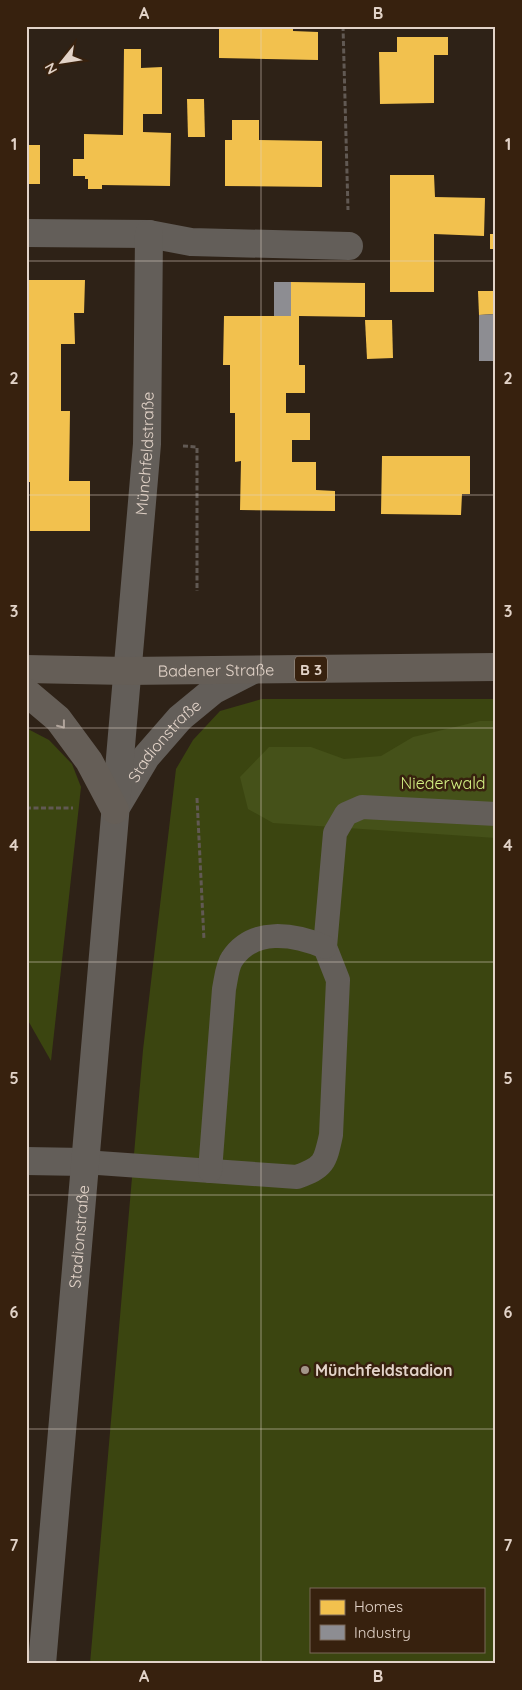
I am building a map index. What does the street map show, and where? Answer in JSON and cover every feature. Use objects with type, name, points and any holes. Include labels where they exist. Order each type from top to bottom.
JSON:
[{"type":"main road","name":"Badener Straße","points":[[26,669],[127,671],[496,667]]},
{"type":"main road","points":[[26,692],[58,719],[89,761],[115,810]]},
{"type":"street","points":[[26,233],[149,234],[191,242],[349,246]]},
{"type":"street","name":"Münchfeldstraße","points":[[127,671],[147,444],[149,234]]},
{"type":"street","name":"Stadionstraße","points":[[115,810],[146,757],[180,718],[214,690],[253,670]]},
{"type":"street","name":"Stadionstraße","points":[[42,1664],[127,671]]},
{"type":"street","points":[[26,1161],[84,1162]]},
{"type":"lane","points":[[84,1162],[297,1177],[315,1170],[326,1158],[331,1135],[338,980],[325,947],[335,833],[346,814],[362,807],[496,814]]},
{"type":"lane","points":[[210,1171],[224,989],[231,960],[247,943],[265,936],[305,939],[325,947]]},
{"type":"path","points":[[343,26],[349,246]]},
{"type":"path","points":[[147,444],[197,447],[197,591]]},
{"type":"path","points":[[26,808],[115,810]]},
{"type":"green space","name":"Münchfeldstadion","points":[[262,699],[496,699],[496,1664],[90,1664],[143,1050],[176,769],[193,740],[220,711]]},
{"type":"green space","name":"Niederwald","points":[[480,721],[496,721],[496,838],[273,823],[248,809],[240,777],[269,747],[311,747],[344,759],[381,756],[413,737]]},
{"type":"green space","points":[[26,728],[49,740],[72,764],[81,787],[51,1061],[26,1017]]},
{"type":"building: Homes","points":[[219,26],[293,26],[293,31],[318,32],[318,60],[219,58]]},
{"type":"building: Homes","points":[[397,37],[448,37],[448,55],[434,55],[434,103],[380,104],[379,52],[397,52]]},
{"type":"building: Homes","points":[[124,49],[141,49],[141,68],[162,67],[162,114],[143,114],[143,132],[171,133],[170,186],[102,185],[102,189],[88,189],[88,179],[85,179],[85,176],[73,176],[73,159],[84,159],[84,134],[123,135]]},
{"type":"building: Homes","points":[[187,99],[204,99],[205,137],[188,137]]},
{"type":"building: Homes","points":[[232,120],[259,120],[259,140],[322,141],[322,187],[225,186],[225,140],[232,140]]},
{"type":"building: Homes","points":[[26,145],[40,145],[40,184],[26,184]]},
{"type":"building: Homes","points":[[390,175],[434,175],[435,197],[485,198],[484,236],[434,234],[434,292],[390,292]]},
{"type":"building: Homes","points":[[490,234],[496,234],[496,249],[490,249]]},
{"type":"building: Homes","points":[[26,280],[85,280],[84,313],[74,313],[75,344],[61,344],[61,411],[70,411],[69,481],[90,481],[90,531],[30,531],[30,482],[26,482]]},
{"type":"building: Homes","points":[[291,282],[365,283],[365,317],[299,316],[299,365],[305,365],[305,393],[286,393],[286,413],[310,413],[310,440],[292,440],[292,462],[316,462],[316,490],[335,491],[335,511],[240,510],[241,461],[235,462],[235,413],[230,413],[230,365],[223,365],[224,316],[291,316]]},
{"type":"building: Homes","points":[[478,291],[496,291],[496,314],[479,315]]},
{"type":"building: Homes","points":[[365,320],[392,320],[393,358],[367,359]]},
{"type":"building: Homes","points":[[382,456],[470,456],[470,494],[462,494],[461,515],[381,514]]},
{"type":"building: Industry","points":[[274,282],[291,282],[291,316],[274,316]]},
{"type":"building: Industry","points":[[496,314],[496,361],[479,361],[479,315]]},
{"type":"place","name":"Münchfeldstadion","points":[[305,1370]]}]
